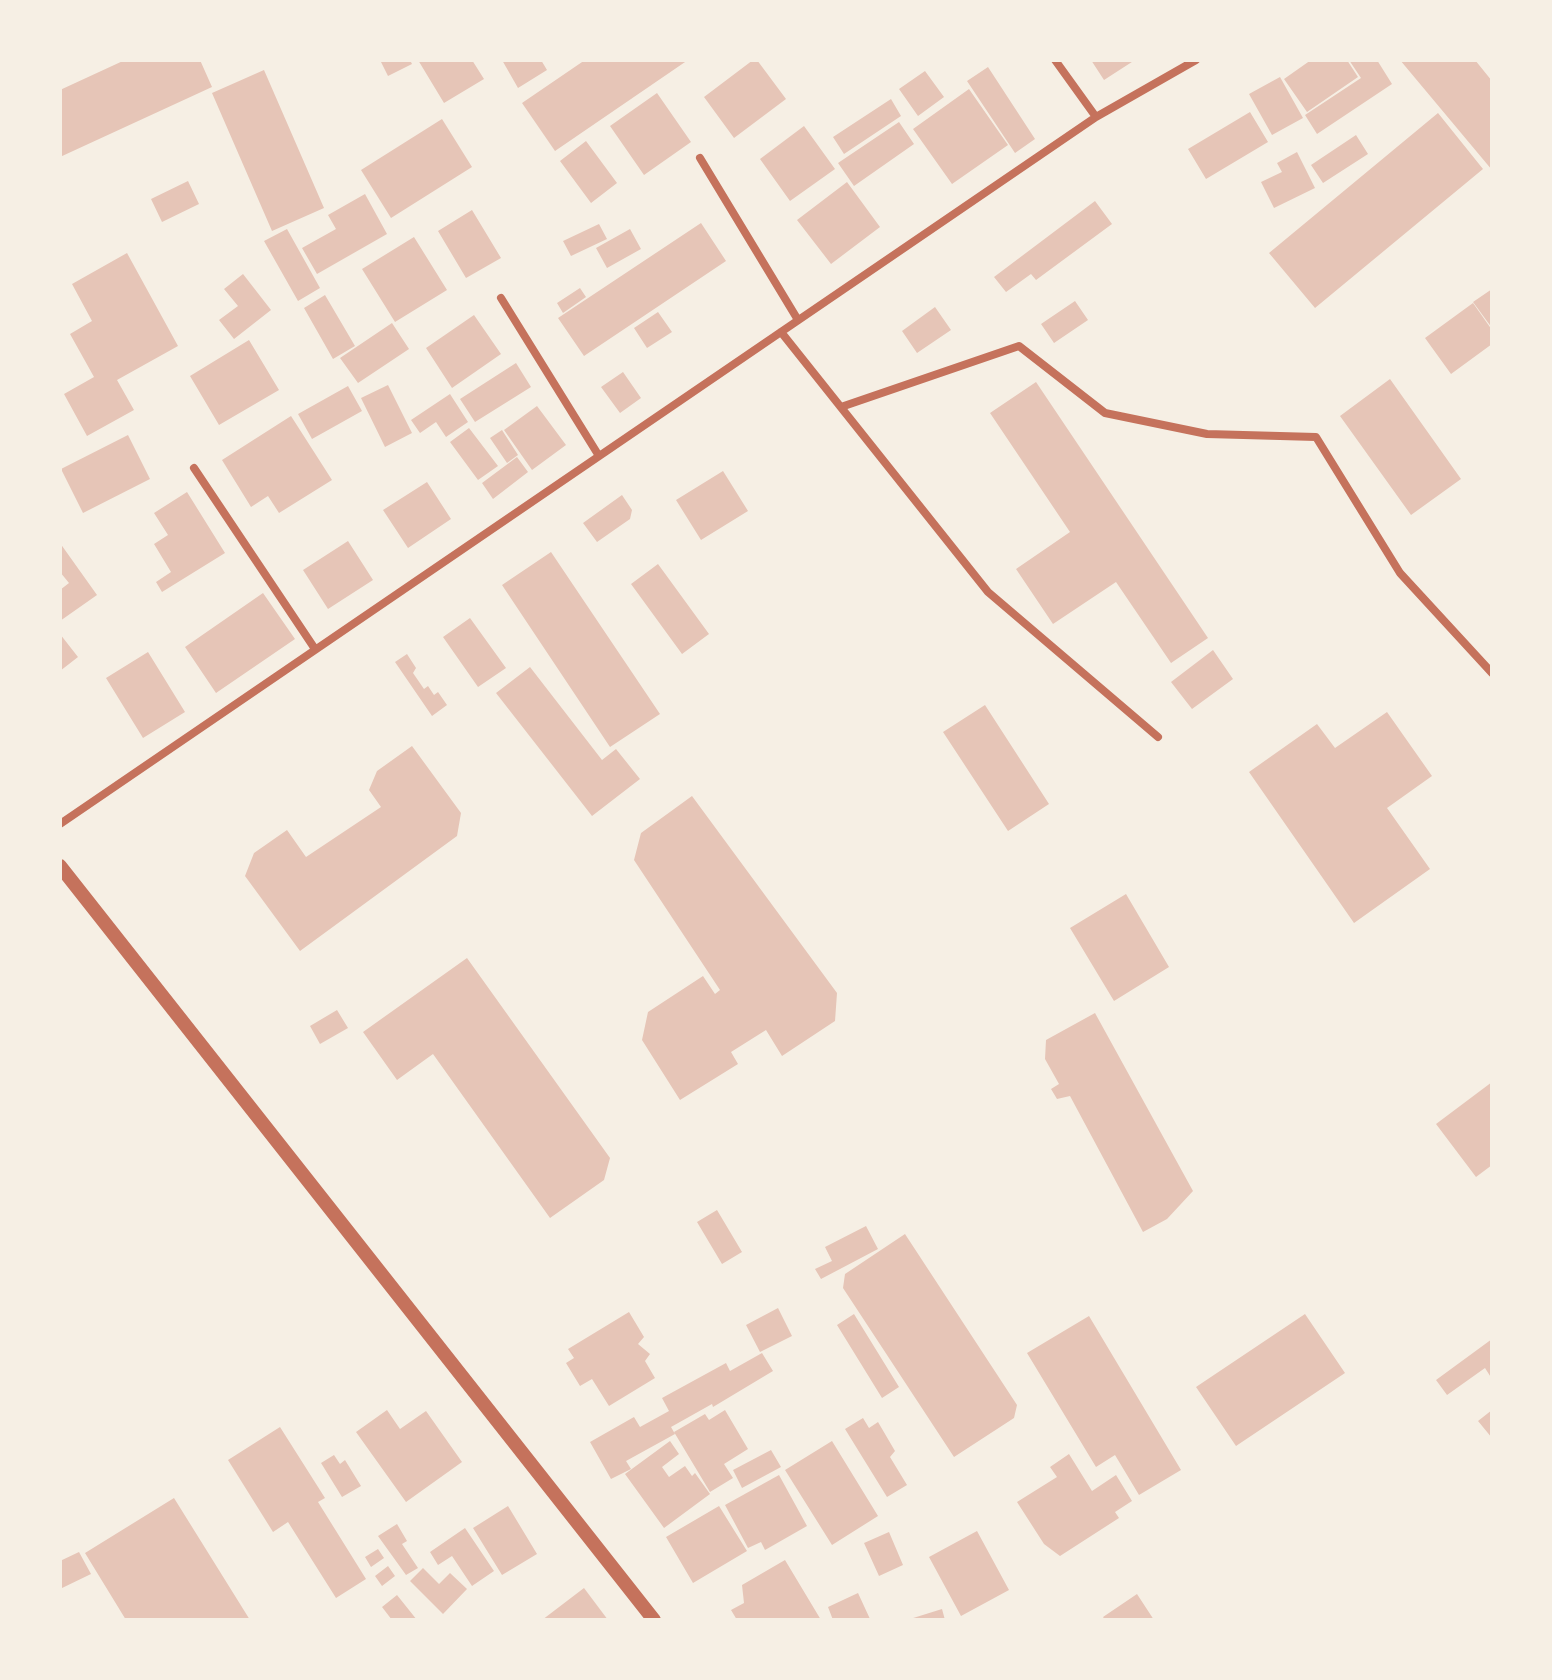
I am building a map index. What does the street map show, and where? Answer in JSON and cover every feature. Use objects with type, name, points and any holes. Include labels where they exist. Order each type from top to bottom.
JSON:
[{"type":"street","points":[[1055,60],[1096,117]]},
{"type":"street","points":[[60,824],[1096,117],[1196,60]]},
{"type":"street","points":[[700,158],[798,320]]},
{"type":"street","points":[[501,298],[599,456]]},
{"type":"street","points":[[781,332],[988,592],[1158,737]]},
{"type":"street","points":[[841,407],[1019,346],[1105,413],[1207,434],[1316,437],[1400,573],[1492,673]]},
{"type":"street","points":[[194,468],[315,649]]},
{"type":"street","points":[[60,866],[654,1620]]},
{"type":"building","points":[[125,60],[200,60],[212,87],[60,157],[60,90]]},
{"type":"building","points":[[380,60],[410,60],[412,64],[388,76]]},
{"type":"building","points":[[418,60],[472,60],[484,79],[444,103]]},
{"type":"building","points":[[502,60],[541,60],[547,70],[518,88]]},
{"type":"building","points":[[585,60],[688,60],[555,151],[522,103]]},
{"type":"building","points":[[757,60],[786,99],[734,138],[704,97]]},
{"type":"building","points":[[1091,60],[1135,60],[1104,80]]},
{"type":"building","points":[[1311,60],[1347,60],[1358,77],[1307,112],[1284,79]]},
{"type":"building","points":[[1349,60],[1377,60],[1392,84],[1317,134],[1305,115],[1361,78]]},
{"type":"building","points":[[1400,60],[1475,60],[1492,81],[1492,170]]},
{"type":"building","points":[[988,67],[1035,139],[1015,153],[967,81]]},
{"type":"building","points":[[264,70],[324,208],[272,231],[212,93]]},
{"type":"building","points":[[925,71],[944,97],[918,116],[899,89]]},
{"type":"building","points":[[1280,77],[1303,118],[1272,135],[1249,94]]},
{"type":"building","points":[[969,89],[1008,145],[952,184],[913,129]]},
{"type":"building","points":[[657,93],[691,142],[644,175],[610,126]]},
{"type":"building","points":[[891,99],[901,116],[844,154],[833,137]]},
{"type":"building","points":[[1250,112],[1268,142],[1206,179],[1188,149]]},
{"type":"building","points":[[1438,113],[1483,169],[1315,308],[1269,253]]},
{"type":"building","points":[[442,119],[472,167],[391,218],[361,170]]},
{"type":"building","points":[[899,122],[914,144],[854,186],[838,163]]},
{"type":"building","points":[[804,126],[835,169],[790,201],[760,159]]},
{"type":"building","points":[[1356,135],[1368,154],[1323,183],[1311,165]]},
{"type":"building","points":[[586,141],[617,183],[591,203],[560,161]]},
{"type":"building","points":[[1297,152],[1315,188],[1274,208],[1261,182],[1282,172],[1277,163]]},
{"type":"building","points":[[188,181],[199,204],[162,222],[151,199]]},
{"type":"building","points":[[847,182],[880,227],[831,264],[797,220]]},
{"type":"building","points":[[365,194],[387,234],[317,274],[302,248],[336,229],[328,215]]},
{"type":"building","points":[[1095,201],[1112,224],[1036,280],[1031,274],[1006,292],[994,277]]},
{"type":"building","points":[[472,210],[501,258],[466,278],[438,231]]},
{"type":"building","points":[[701,223],[726,261],[584,356],[558,318]]},
{"type":"building","points":[[599,224],[607,239],[571,256],[563,241]]},
{"type":"building","points":[[287,229],[320,288],[298,301],[264,241]]},
{"type":"building","points":[[630,229],[641,249],[607,268],[596,248]]},
{"type":"building","points":[[414,237],[447,290],[395,322],[362,269]]},
{"type":"building","points":[[127,253],[178,346],[117,380],[134,410],[87,436],[64,394],[94,377],[70,334],[92,321],[72,284]]},
{"type":"building","points":[[243,274],[271,310],[234,339],[219,320],[238,306],[224,289]]},
{"type":"building","points":[[580,288],[586,297],[563,313],[557,303]]},
{"type":"building","points":[[1492,289],[1492,328],[1473,302]]},
{"type":"building","points":[[325,295],[355,346],[333,359],[304,308]]},
{"type":"building","points":[[1075,301],[1088,320],[1054,343],[1041,324]]},
{"type":"building","points":[[1473,303],[1492,330],[1492,344],[1451,374],[1425,338]]},
{"type":"building","points":[[935,307],[951,330],[917,353],[902,331]]},
{"type":"building","points":[[658,312],[672,332],[647,348],[634,328]]},
{"type":"building","points":[[474,315],[501,354],[452,388],[426,348]]},
{"type":"building","points":[[392,323],[409,349],[358,383],[340,358]]},
{"type":"building","points":[[249,340],[279,390],[219,425],[190,376]]},
{"type":"building","points":[[516,363],[531,387],[475,422],[460,399]]},
{"type":"building","points":[[623,372],[641,398],[620,413],[601,387]]},
{"type":"building","points":[[1390,379],[1461,479],[1411,515],[1340,416]]},
{"type":"building","points":[[1036,382],[1208,638],[1171,663],[1116,582],[1053,624],[1016,569],[1070,532],[990,413]]},
{"type":"building","points":[[388,385],[412,433],[385,447],[361,398]]},
{"type":"building","points":[[348,386],[362,411],[312,439],[298,414]]},
{"type":"building","points":[[450,394],[468,422],[446,437],[436,422],[420,433],[411,420]]},
{"type":"building","points":[[537,406],[566,445],[532,470],[504,430]]},
{"type":"building","points":[[291,416],[332,480],[279,513],[268,496],[251,507],[222,460]]},
{"type":"building","points":[[469,428],[498,466],[478,480],[450,442]]},
{"type":"building","points":[[502,430],[518,455],[507,463],[490,438]]},
{"type":"building","points":[[128,435],[150,479],[83,513],[61,469]]},
{"type":"building","points":[[517,457],[528,472],[493,499],[482,483]]},
{"type":"building","points":[[723,471],[748,511],[701,540],[676,500]]},
{"type":"building","points":[[427,482],[451,519],[408,548],[383,510]]},
{"type":"building","points":[[187,492],[225,553],[162,592],[156,582],[171,572],[154,544],[168,535],[154,513]]},
{"type":"building","points":[[622,495],[632,510],[630,519],[597,542],[583,523]]},
{"type":"building","points":[[348,541],[373,580],[328,609],[303,570]]},
{"type":"building","points":[[60,543],[97,595],[60,621],[60,590],[69,583],[60,572]]},
{"type":"building","points":[[551,552],[660,714],[610,747],[502,585]]},
{"type":"building","points":[[658,564],[709,634],[682,654],[631,584]]},
{"type":"building","points":[[263,593],[295,639],[216,693],[185,647]]},
{"type":"building","points":[[470,618],[506,668],[478,687],[443,637]]},
{"type":"building","points":[[60,634],[78,657],[60,671]]},
{"type":"building","points":[[1213,650],[1233,679],[1192,709],[1171,682]]},
{"type":"building","points":[[148,652],[185,712],[143,738],[106,678]]},
{"type":"building","points":[[407,654],[416,668],[413,673],[424,689],[428,686],[434,695],[438,692],[447,705],[432,716],[395,662]]},
{"type":"building","points":[[530,667],[602,760],[616,749],[640,779],[592,816],[496,693]]},
{"type":"building","points":[[985,705],[1049,804],[1008,831],[943,732]]},
{"type":"building","points":[[1387,712],[1432,776],[1387,808],[1430,869],[1354,923],[1249,772],[1317,724],[1335,748]]},
{"type":"building","points":[[412,746],[461,813],[457,836],[300,951],[245,876],[254,853],[287,830],[306,857],[381,807],[369,790],[377,771]]},
{"type":"building","points":[[692,796],[837,993],[835,1021],[782,1056],[766,1030],[731,1052],[738,1064],[680,1100],[642,1040],[648,1012],[703,976],[715,994],[720,990],[634,860],[641,833]]},
{"type":"building","points":[[1126,894],[1169,967],[1114,1001],[1070,928]]},
{"type":"building","points":[[467,958],[610,1158],[604,1180],[550,1218],[433,1054],[397,1080],[363,1032]]},
{"type":"building","points":[[337,1010],[348,1028],[320,1044],[310,1026]]},
{"type":"building","points":[[1095,1013],[1193,1191],[1167,1219],[1143,1232],[1070,1096],[1057,1099],[1051,1089],[1059,1084],[1045,1059],[1046,1040]]},
{"type":"building","points":[[1492,1082],[1492,1165],[1476,1177],[1436,1124]]},
{"type":"building","points":[[717,1210],[742,1252],[722,1264],[697,1222]]},
{"type":"building","points":[[866,1226],[878,1249],[821,1279],[815,1269],[832,1261],[825,1247]]},
{"type":"building","points":[[905,1234],[1017,1405],[1014,1418],[954,1457],[843,1288],[845,1274]]},
{"type":"building","points":[[778,1308],[792,1336],[760,1352],[746,1325]]},
{"type":"building","points":[[629,1312],[644,1337],[638,1344],[650,1354],[645,1361],[655,1378],[609,1406],[592,1379],[580,1386],[566,1363],[574,1358],[568,1349]]},
{"type":"building","points":[[854,1314],[899,1387],[882,1398],[837,1325]]},
{"type":"building","points":[[1305,1314],[1345,1373],[1236,1446],[1196,1387]]},
{"type":"building","points":[[1089,1316],[1181,1470],[1139,1495],[1115,1455],[1096,1467],[1027,1353]]},
{"type":"building","points":[[1492,1339],[1492,1379],[1485,1368],[1447,1395],[1436,1380]]},
{"type":"building","points":[[762,1353],[773,1371],[713,1407],[712,1404],[671,1427],[675,1434],[626,1461],[631,1469],[611,1479],[590,1442],[634,1417],[640,1427],[669,1411],[662,1398],[726,1363],[730,1371]]},
{"type":"building","points":[[387,1410],[400,1429],[426,1411],[462,1462],[406,1502],[356,1432]]},
{"type":"building","points":[[725,1410],[748,1449],[724,1464],[733,1478],[710,1492],[674,1432],[705,1414],[709,1420]]},
{"type":"building","points":[[1492,1410],[1492,1438],[1478,1421]]},
{"type":"building","points":[[863,1418],[869,1428],[878,1422],[895,1451],[890,1457],[907,1485],[887,1497],[845,1429]]},
{"type":"building","points":[[280,1427],[325,1498],[318,1502],[366,1579],[336,1598],[288,1522],[273,1532],[228,1460]]},
{"type":"building","points":[[670,1441],[679,1454],[662,1467],[669,1477],[685,1466],[692,1476],[695,1473],[710,1494],[664,1528],[625,1474]]},
{"type":"building","points":[[832,1441],[878,1516],[832,1545],[785,1470]]},
{"type":"building","points":[[771,1450],[781,1467],[742,1488],[733,1470]]},
{"type":"building","points":[[1069,1454],[1092,1491],[1116,1475],[1132,1501],[1115,1512],[1119,1518],[1060,1556],[1044,1544],[1017,1502],[1057,1477],[1050,1467]]},
{"type":"building","points":[[334,1455],[340,1464],[345,1460],[361,1486],[342,1497],[321,1463]]},
{"type":"building","points":[[779,1475],[807,1526],[765,1550],[761,1542],[748,1548],[725,1505]]},
{"type":"building","points":[[174,1498],[250,1620],[126,1620],[85,1553]]},
{"type":"building","points":[[508,1506],[537,1554],[502,1575],[473,1528]]},
{"type":"building","points":[[719,1506],[747,1551],[693,1583],[666,1537]]},
{"type":"building","points":[[397,1524],[407,1541],[402,1544],[418,1568],[406,1575],[378,1536]]},
{"type":"building","points":[[465,1528],[494,1571],[472,1586],[452,1556],[438,1565],[430,1552]]},
{"type":"building","points":[[977,1531],[1009,1590],[961,1616],[929,1557]]},
{"type":"building","points":[[889,1532],[903,1565],[879,1576],[864,1543]]},
{"type":"building","points":[[378,1549],[384,1558],[371,1567],[365,1557]]},
{"type":"building","points":[[79,1552],[91,1574],[60,1589],[60,1561]]},
{"type":"building","points":[[785,1560],[821,1620],[737,1620],[731,1610],[744,1603],[742,1585]]},
{"type":"building","points":[[388,1566],[395,1576],[382,1586],[375,1576]]},
{"type":"building","points":[[423,1568],[439,1584],[450,1573],[467,1589],[443,1614],[410,1581]]},
{"type":"building","points":[[584,1588],[608,1620],[542,1620]]},
{"type":"building","points":[[858,1593],[870,1619],[833,1620],[828,1607]]},
{"type":"building","points":[[1137,1594],[1154,1620],[1105,1620],[1103,1617]]},
{"type":"building","points":[[397,1595],[417,1620],[392,1620],[382,1607]]},
{"type":"building","points":[[942,1609],[945,1620],[910,1620],[910,1619]]}]
